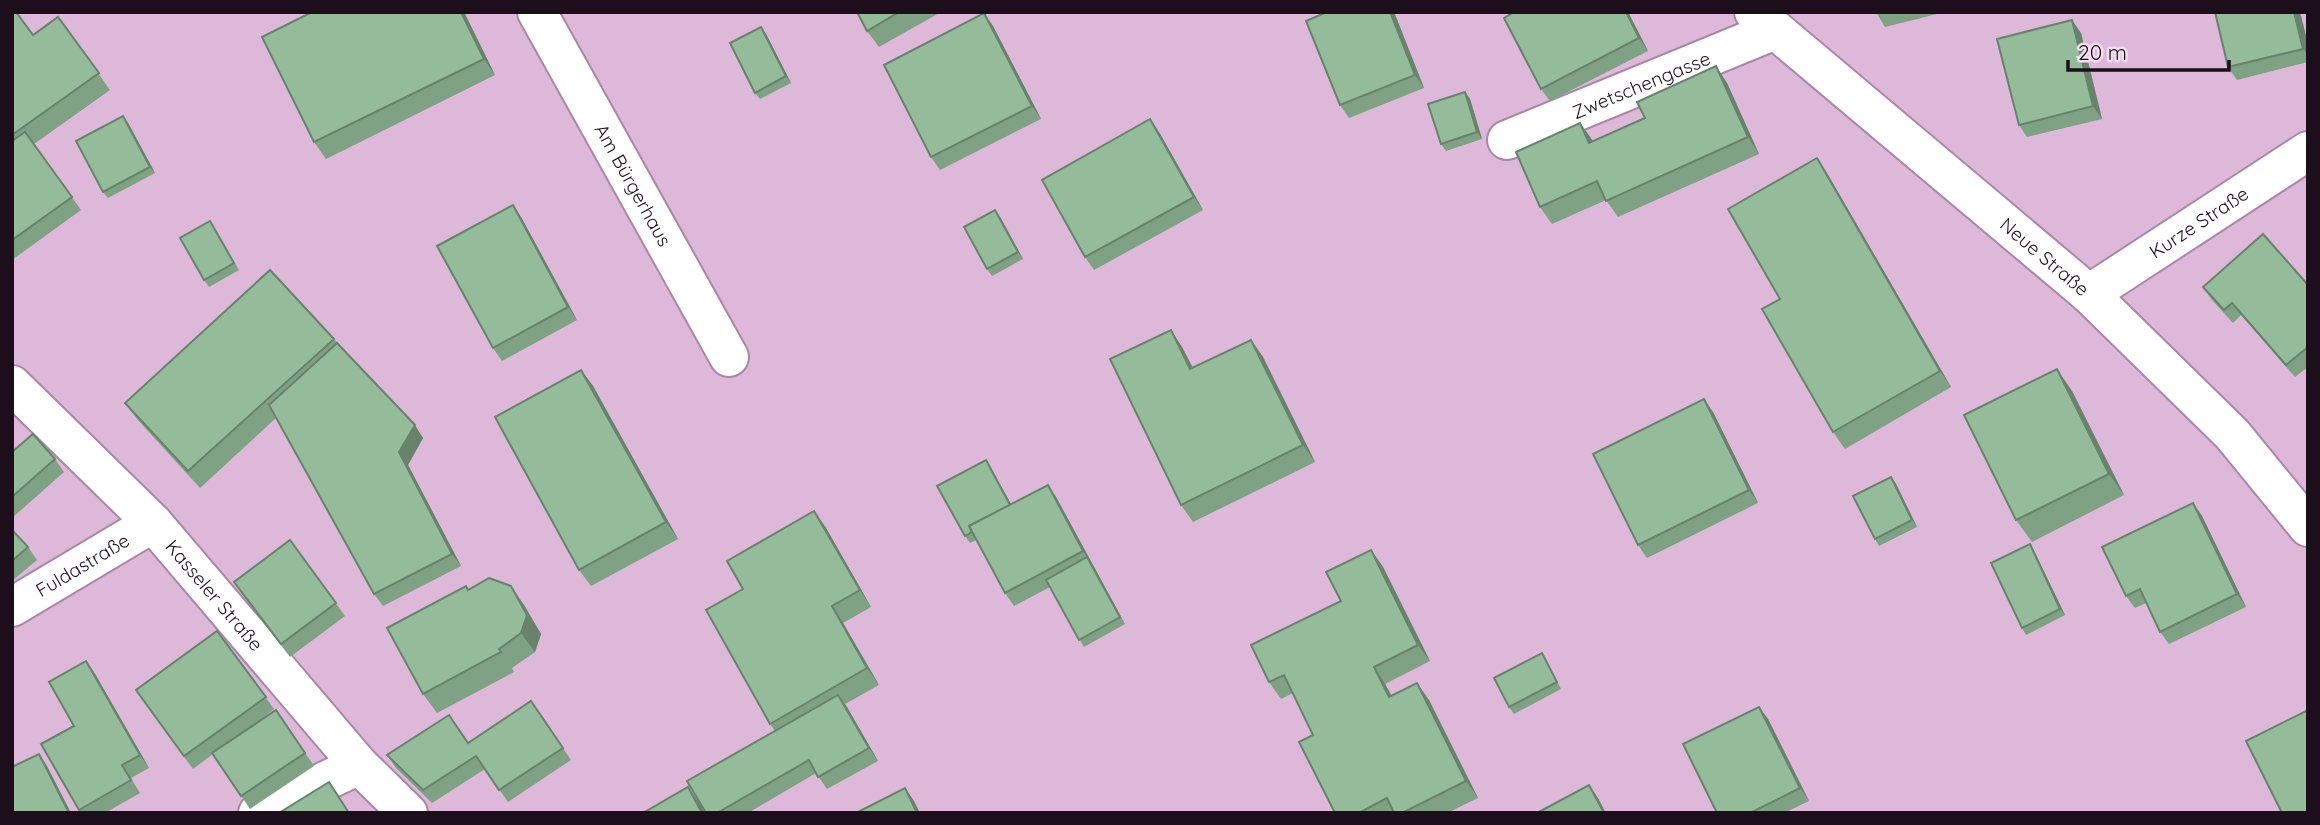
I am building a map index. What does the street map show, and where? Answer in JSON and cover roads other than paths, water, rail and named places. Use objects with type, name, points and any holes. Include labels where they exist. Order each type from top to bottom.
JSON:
[{"type":"street","name":"Am Bürgerhaus","points":[[537,12],[729,357]]},
{"type":"street","name":"Zwetschengasse","points":[[1507,140],[1764,21]]},
{"type":"street","name":"Neue Straße","points":[[1764,21],[2089,294],[2232,434],[2308,527]]},
{"type":"street","name":"Kurze Straße","points":[[2089,294],[2308,151]]},
{"type":"street","name":"Kasseler Straße","points":[[12,385],[153,523],[359,765],[408,813]]},
{"type":"street","name":"Fuldastraße","points":[[12,607],[153,523]]},
{"type":"street","points":[[258,813],[359,765]]}]
